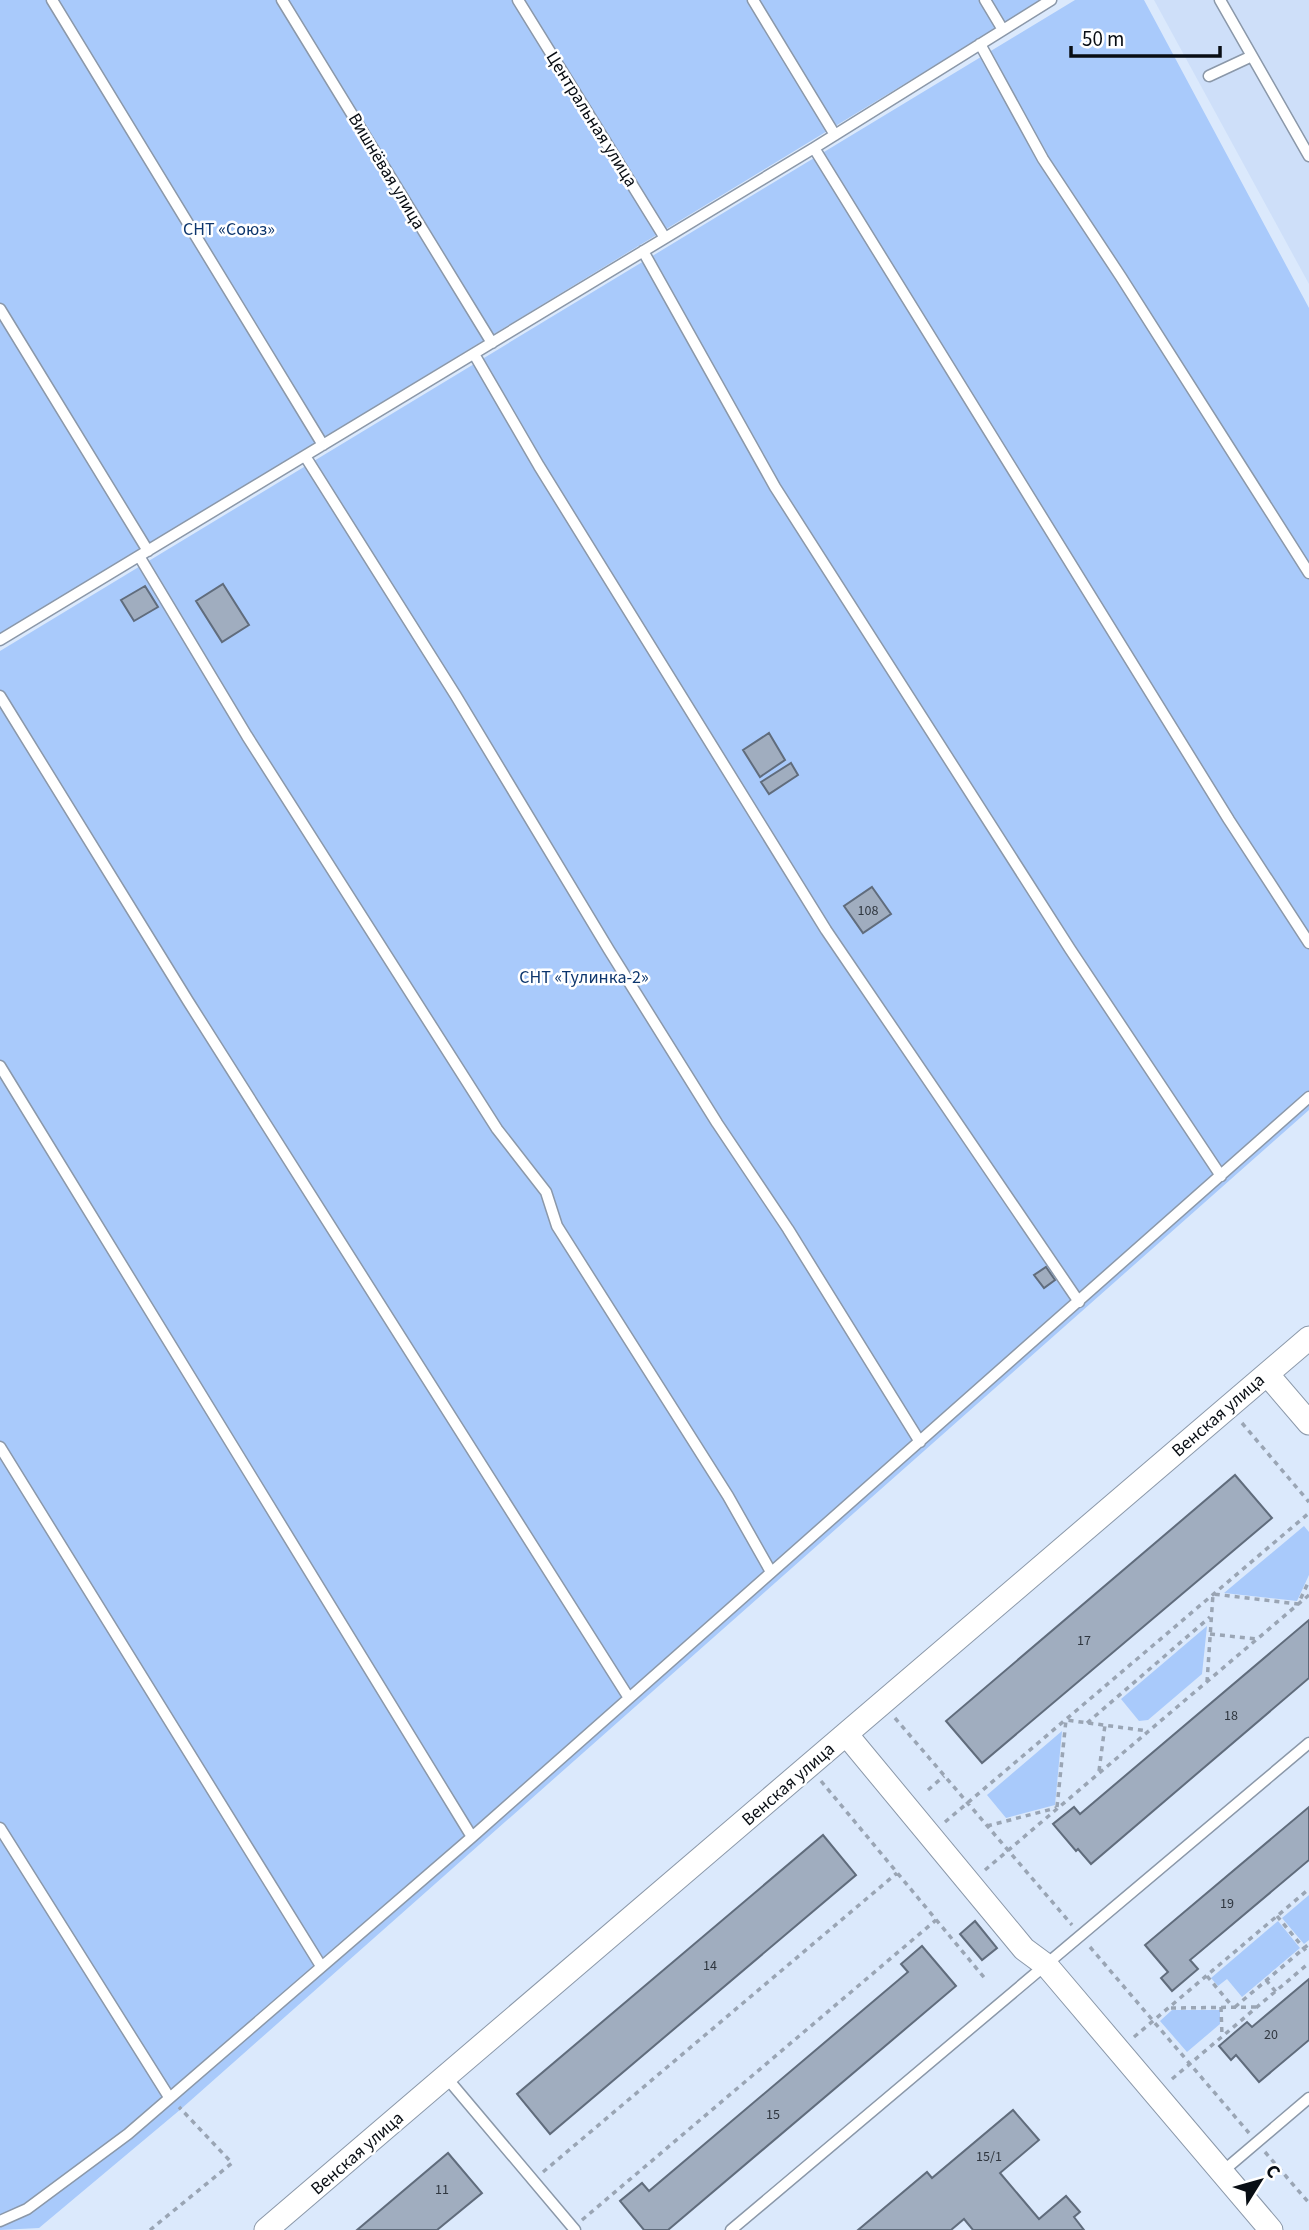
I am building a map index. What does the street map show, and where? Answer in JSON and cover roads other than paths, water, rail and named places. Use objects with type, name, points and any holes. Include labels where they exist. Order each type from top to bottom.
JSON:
[{"type":"street","name":"Венская улица","points":[[266,2230],[1309,1338]]},
{"type":"street","points":[[1267,1374],[1309,1423]]},
{"type":"street","points":[[846,1734],[1024,1950],[1047,1966],[1271,2230]]},
{"type":"lane","points":[[52,0],[323,445]]},
{"type":"lane","name":"Вишнёвая улица","points":[[282,0],[492,343]]},
{"type":"lane","name":"Центральная улица","points":[[518,0],[665,238]]},
{"type":"lane","points":[[753,0],[835,135]]},
{"type":"lane","points":[[985,0],[1003,30]]},
{"type":"lane","points":[[0,640],[814,148],[1051,0]]},
{"type":"lane","points":[[1220,0],[1309,156]]},
{"type":"lane","points":[[980,44],[1043,159],[1129,288],[1309,573]]},
{"type":"lane","points":[[1209,76],[1252,56]]},
{"type":"lane","points":[[814,148],[1229,820],[1309,943]]},
{"type":"lane","points":[[643,251],[775,487],[1070,949],[1221,1176]]},
{"type":"lane","points":[[0,309],[247,736],[497,1129],[546,1192],[556,1226],[728,1496],[771,1572]]},
{"type":"lane","points":[[474,354],[539,466],[826,930],[1079,1302]]},
{"type":"lane","points":[[305,456],[456,696],[717,1124],[788,1229],[920,1442]]},
{"type":"lane","points":[[0,696],[195,1013],[629,1698]]},
{"type":"lane","points":[[0,1066],[472,1837]]},
{"type":"lane","points":[[0,2221],[27,2209],[128,2134],[472,1837],[1309,1097]]},
{"type":"lane","points":[[0,1447],[321,1966]]},
{"type":"lane","points":[[731,2230],[1309,1744]]},
{"type":"lane","points":[[0,1828],[169,2097]]},
{"type":"lane","points":[[446,2077],[574,2229]]},
{"type":"lane","points":[[1222,2172],[1309,2098]]},
{"type":"park label","name":"СНТ «Союз»","points":[[229,229]]},
{"type":"park label","name":"СНТ «Тулинка-2»","points":[[584,977]]}]
